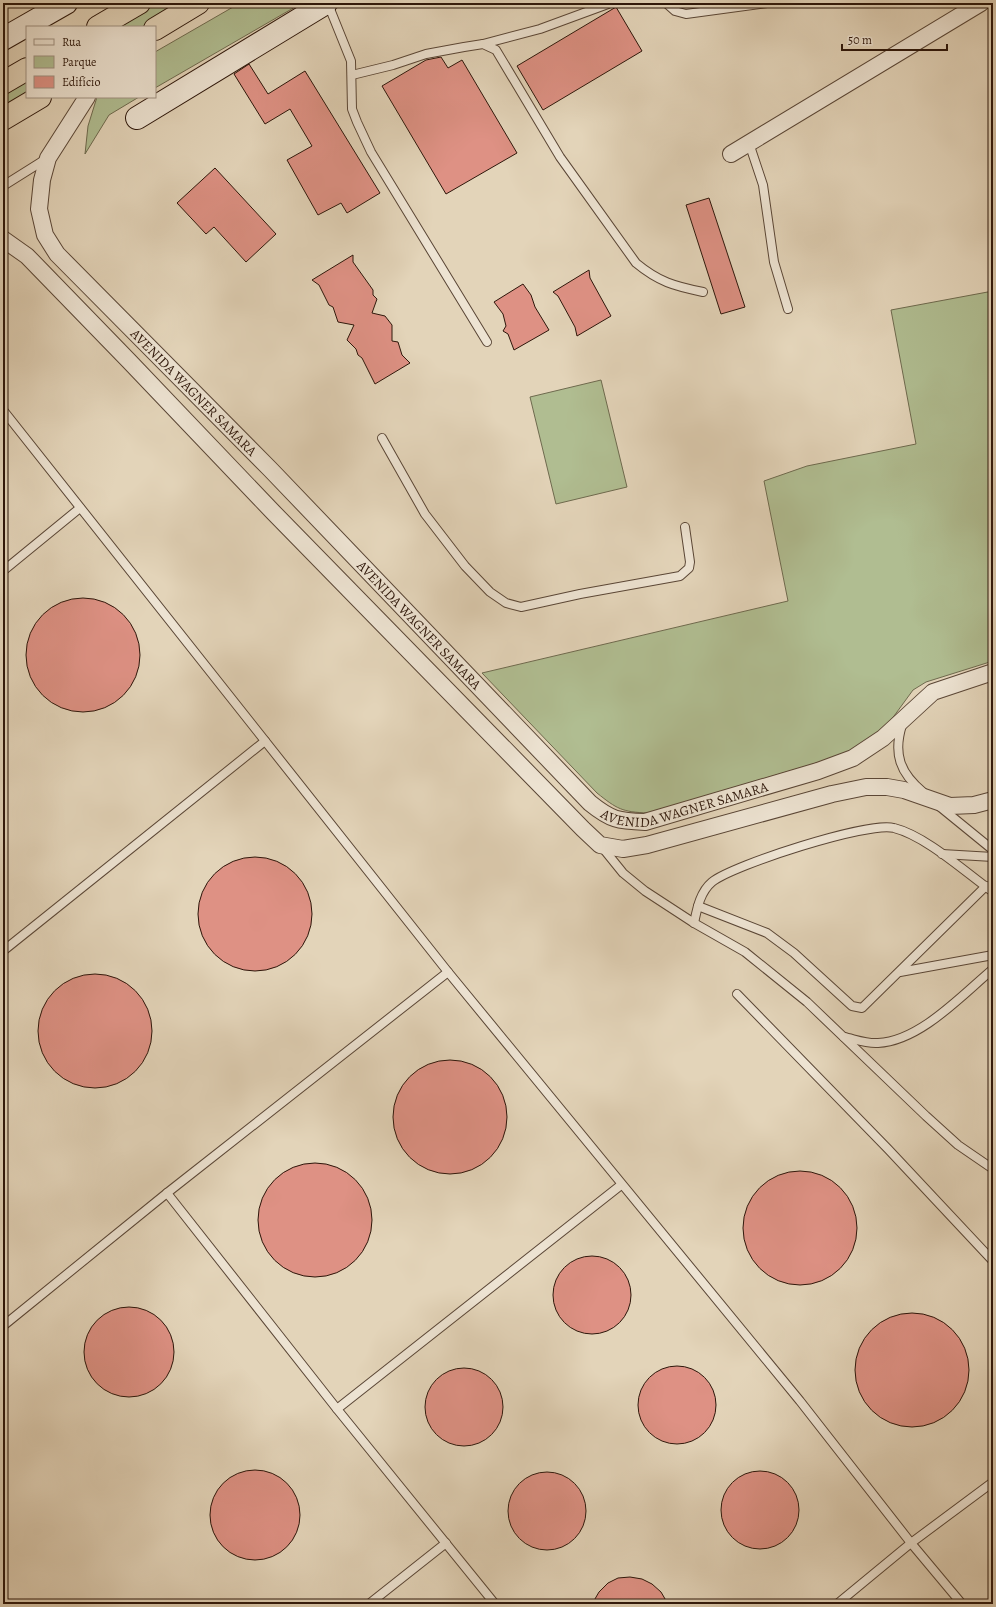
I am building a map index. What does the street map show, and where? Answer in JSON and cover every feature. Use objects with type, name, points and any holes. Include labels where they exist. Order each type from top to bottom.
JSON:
[{"type":"highway","points":[[110,17],[139,3]]},
{"type":"highway","points":[[156,28],[195,5]]},
{"type":"highway","points":[[3,83],[26,70]]},
{"type":"highway","points":[[3,119],[38,98]]},
{"type":"street","points":[[3,39],[66,3]]},
{"type":"street","points":[[137,118],[327,3]]},
{"type":"street","points":[[731,154],[981,3]]},
{"type":"street","points":[[156,34],[195,5]]},
{"type":"street","name":"AVENIDA WAGNER SAMARA","points":[[86,98],[48,158],[42,180],[39,209],[44,236],[57,254],[270,468],[590,802],[606,816],[622,821],[644,822],[818,770],[853,758],[883,738],[933,692],[993,672]]},
{"type":"street","name":"AVENIDA WAGNER SAMARA","points":[[3,239],[26,256],[124,355],[273,512],[583,830],[600,845],[623,849],[647,846],[832,794],[866,787],[887,787],[904,790],[950,806],[974,805],[993,800]]},
{"type":"lane","points":[[327,3],[351,61],[352,109],[371,152],[487,342]]},
{"type":"lane","points":[[666,3],[675,11],[686,14],[767,3]]},
{"type":"lane","points":[[352,74],[393,65],[426,54],[483,44],[540,29],[608,4]]},
{"type":"lane","points":[[483,44],[496,50],[560,157],[636,263],[652,277],[677,287],[703,292]]},
{"type":"lane","points":[[749,143],[763,185],[774,262],[788,309]]},
{"type":"lane","points":[[3,186],[48,158]]},
{"type":"lane","points":[[3,410],[448,972],[621,1185],[800,1401],[911,1543],[962,1604]]},
{"type":"lane","points":[[382,438],[424,514],[465,566],[490,592],[506,603],[521,607],[580,594],[680,576],[689,568],[690,562],[685,527]]},
{"type":"lane","points":[[3,571],[80,508]]},
{"type":"lane","points":[[905,717],[898,737],[900,760],[904,773],[910,781],[932,801],[993,850]]},
{"type":"lane","points":[[3,951],[53,913],[265,741]]},
{"type":"lane","points":[[694,923],[698,906],[706,889],[712,882],[727,873],[819,840],[879,827],[893,828],[916,837],[942,854],[993,892]]},
{"type":"lane","points":[[600,845],[623,873],[644,891],[694,923],[744,952],[807,1002],[958,1145],[993,1168]]},
{"type":"lane","points":[[942,854],[993,857]]},
{"type":"lane","points":[[698,906],[767,933],[794,953],[834,991],[857,1008],[865,1006],[986,886]]},
{"type":"lane","points":[[900,972],[993,955]]},
{"type":"lane","points":[[843,1037],[876,1043],[895,1041],[916,1032],[993,969]]},
{"type":"lane","points":[[3,1326],[167,1193],[448,972]]},
{"type":"lane","points":[[737,994],[888,1149],[993,1261]]},
{"type":"lane","points":[[337,1409],[621,1185]]},
{"type":"lane","points":[[167,1193],[337,1409],[495,1604]]},
{"type":"lane","points":[[837,1604],[911,1543],[993,1482]]},
{"type":"lane","points":[[369,1604],[446,1543]]},
{"type":"green space","points":[[152,3],[183,3],[144,26],[112,26]]},
{"type":"green space","points":[[240,3],[302,3],[156,87],[156,51]]},
{"type":"green space","points":[[26,76],[26,95],[3,108],[3,89]]},
{"type":"green space","points":[[97,98],[137,98],[109,115],[85,154],[88,126]]},
{"type":"green space","points":[[993,291],[993,661],[926,682],[913,690],[886,727],[854,752],[648,813],[632,812],[620,809],[597,793],[482,673],[788,601],[764,481],[807,466],[916,444],[891,310]]},
{"type":"green space","points":[[601,380],[627,487],[556,504],[530,397]]},
{"type":"building","points":[[616,7],[642,51],[543,110],[517,66]]},
{"type":"building","points":[[441,57],[448,68],[462,60],[517,153],[446,194],[382,86],[426,60]]},
{"type":"building","points":[[249,64],[268,94],[305,71],[380,193],[347,213],[341,203],[318,215],[287,160],[312,146],[290,109],[265,124],[234,74]]},
{"type":"building","points":[[215,168],[276,234],[246,262],[214,227],[206,234],[177,203]]},
{"type":"building","points":[[709,198],[745,307],[721,314],[686,205]]},
{"type":"building","points":[[353,255],[353,262],[373,290],[373,295],[377,299],[372,313],[385,316],[392,325],[392,341],[398,342],[402,355],[410,363],[375,384],[362,358],[347,340],[354,325],[338,322],[333,307],[329,305],[319,285],[312,280]]},
{"type":"building","points":[[589,270],[590,278],[611,316],[577,336],[575,327],[558,296],[553,292]]},
{"type":"building","points":[[523,284],[531,295],[535,307],[549,330],[514,350],[508,334],[503,331],[506,326],[503,314],[494,302]]},
{"type":"building","points":[[83,598],[105,602],[123,615],[136,633],[140,655],[136,677],[123,695],[105,708],[83,712],[61,708],[43,695],[30,677],[26,655],[30,633],[43,615],[61,602]]},
{"type":"building","points":[[255,857],[266,858],[277,862],[287,867],[295,874],[302,882],[307,892],[311,903],[311,925],[307,936],[302,946],[295,954],[287,961],[277,966],[266,970],[255,971],[244,970],[233,966],[223,961],[215,954],[208,946],[203,936],[199,925],[198,914],[199,903],[203,892],[208,882],[215,874],[223,867],[233,862],[244,858]]},
{"type":"building","points":[[95,974],[106,975],[117,979],[127,984],[135,991],[142,999],[147,1009],[151,1020],[151,1042],[147,1053],[142,1063],[135,1071],[127,1078],[117,1083],[106,1087],[95,1088],[84,1087],[73,1083],[63,1078],[55,1071],[48,1063],[43,1053],[39,1042],[38,1031],[39,1020],[43,1009],[48,999],[55,991],[63,984],[73,979],[84,975]]},
{"type":"building","points":[[450,1060],[461,1061],[472,1065],[482,1070],[490,1077],[497,1085],[502,1095],[506,1106],[506,1128],[502,1139],[497,1149],[490,1157],[482,1164],[472,1169],[461,1173],[450,1174],[439,1173],[428,1169],[418,1164],[410,1157],[403,1149],[398,1139],[394,1128],[393,1117],[394,1106],[398,1095],[403,1085],[410,1077],[418,1070],[428,1065],[439,1061]]},
{"type":"building","points":[[315,1163],[326,1164],[337,1168],[347,1173],[355,1180],[362,1188],[367,1198],[371,1209],[371,1231],[367,1242],[362,1252],[355,1260],[347,1267],[337,1272],[326,1276],[315,1277],[304,1276],[293,1272],[283,1267],[275,1260],[268,1252],[263,1242],[259,1231],[258,1220],[259,1209],[263,1198],[268,1188],[275,1180],[283,1173],[293,1168],[304,1164]]},
{"type":"building","points":[[800,1171],[811,1172],[822,1176],[832,1181],[840,1188],[847,1196],[852,1206],[856,1217],[856,1239],[852,1250],[847,1260],[840,1268],[832,1275],[822,1280],[811,1284],[800,1285],[789,1284],[778,1280],[768,1275],[760,1268],[753,1260],[748,1250],[744,1239],[743,1228],[744,1217],[748,1206],[753,1196],[760,1188],[768,1181],[778,1176],[789,1172]]},
{"type":"building","points":[[584,1256],[600,1256],[614,1262],[625,1273],[631,1287],[631,1303],[625,1317],[614,1328],[600,1334],[584,1334],[570,1328],[559,1317],[553,1303],[553,1287],[559,1273],[570,1262]]},
{"type":"building","points":[[129,1307],[146,1311],[161,1320],[170,1335],[174,1352],[170,1369],[161,1384],[146,1393],[129,1397],[112,1393],[97,1384],[88,1369],[84,1352],[88,1335],[97,1320],[112,1311]]},
{"type":"building","points":[[912,1313],[923,1314],[934,1318],[944,1323],[952,1330],[959,1338],[964,1348],[968,1359],[968,1381],[964,1392],[959,1402],[952,1410],[944,1417],[934,1422],[923,1426],[912,1427],[901,1426],[890,1422],[880,1417],[872,1410],[865,1402],[860,1392],[856,1381],[855,1370],[856,1359],[860,1348],[865,1338],[872,1330],[880,1323],[890,1318],[901,1314]]},
{"type":"building","points":[[669,1366],[685,1366],[699,1372],[710,1383],[716,1397],[716,1413],[710,1427],[699,1438],[685,1444],[669,1444],[655,1438],[644,1427],[638,1413],[638,1397],[644,1383],[655,1372]]},
{"type":"building","points":[[456,1368],[472,1368],[486,1374],[497,1385],[503,1399],[503,1415],[497,1429],[486,1440],[472,1446],[456,1446],[442,1440],[431,1429],[425,1415],[425,1399],[431,1385],[442,1374]]},
{"type":"building","points":[[255,1470],[272,1474],[287,1483],[296,1498],[300,1515],[296,1532],[287,1547],[272,1556],[255,1560],[238,1556],[223,1547],[214,1532],[210,1515],[214,1498],[223,1483],[238,1474]]},
{"type":"building","points":[[752,1471],[768,1471],[782,1477],[793,1488],[799,1502],[799,1518],[793,1532],[782,1543],[768,1549],[752,1549],[738,1543],[727,1532],[721,1518],[721,1502],[727,1488],[738,1477]]},
{"type":"building","points":[[539,1472],[555,1472],[569,1478],[580,1489],[586,1503],[586,1519],[580,1533],[569,1544],[555,1550],[539,1550],[525,1544],[514,1533],[508,1519],[508,1503],[514,1489],[525,1478]]},
{"type":"building","points":[[630,1577],[642,1579],[652,1584],[661,1592],[668,1604],[592,1604],[599,1592],[608,1583],[618,1578]]}]
